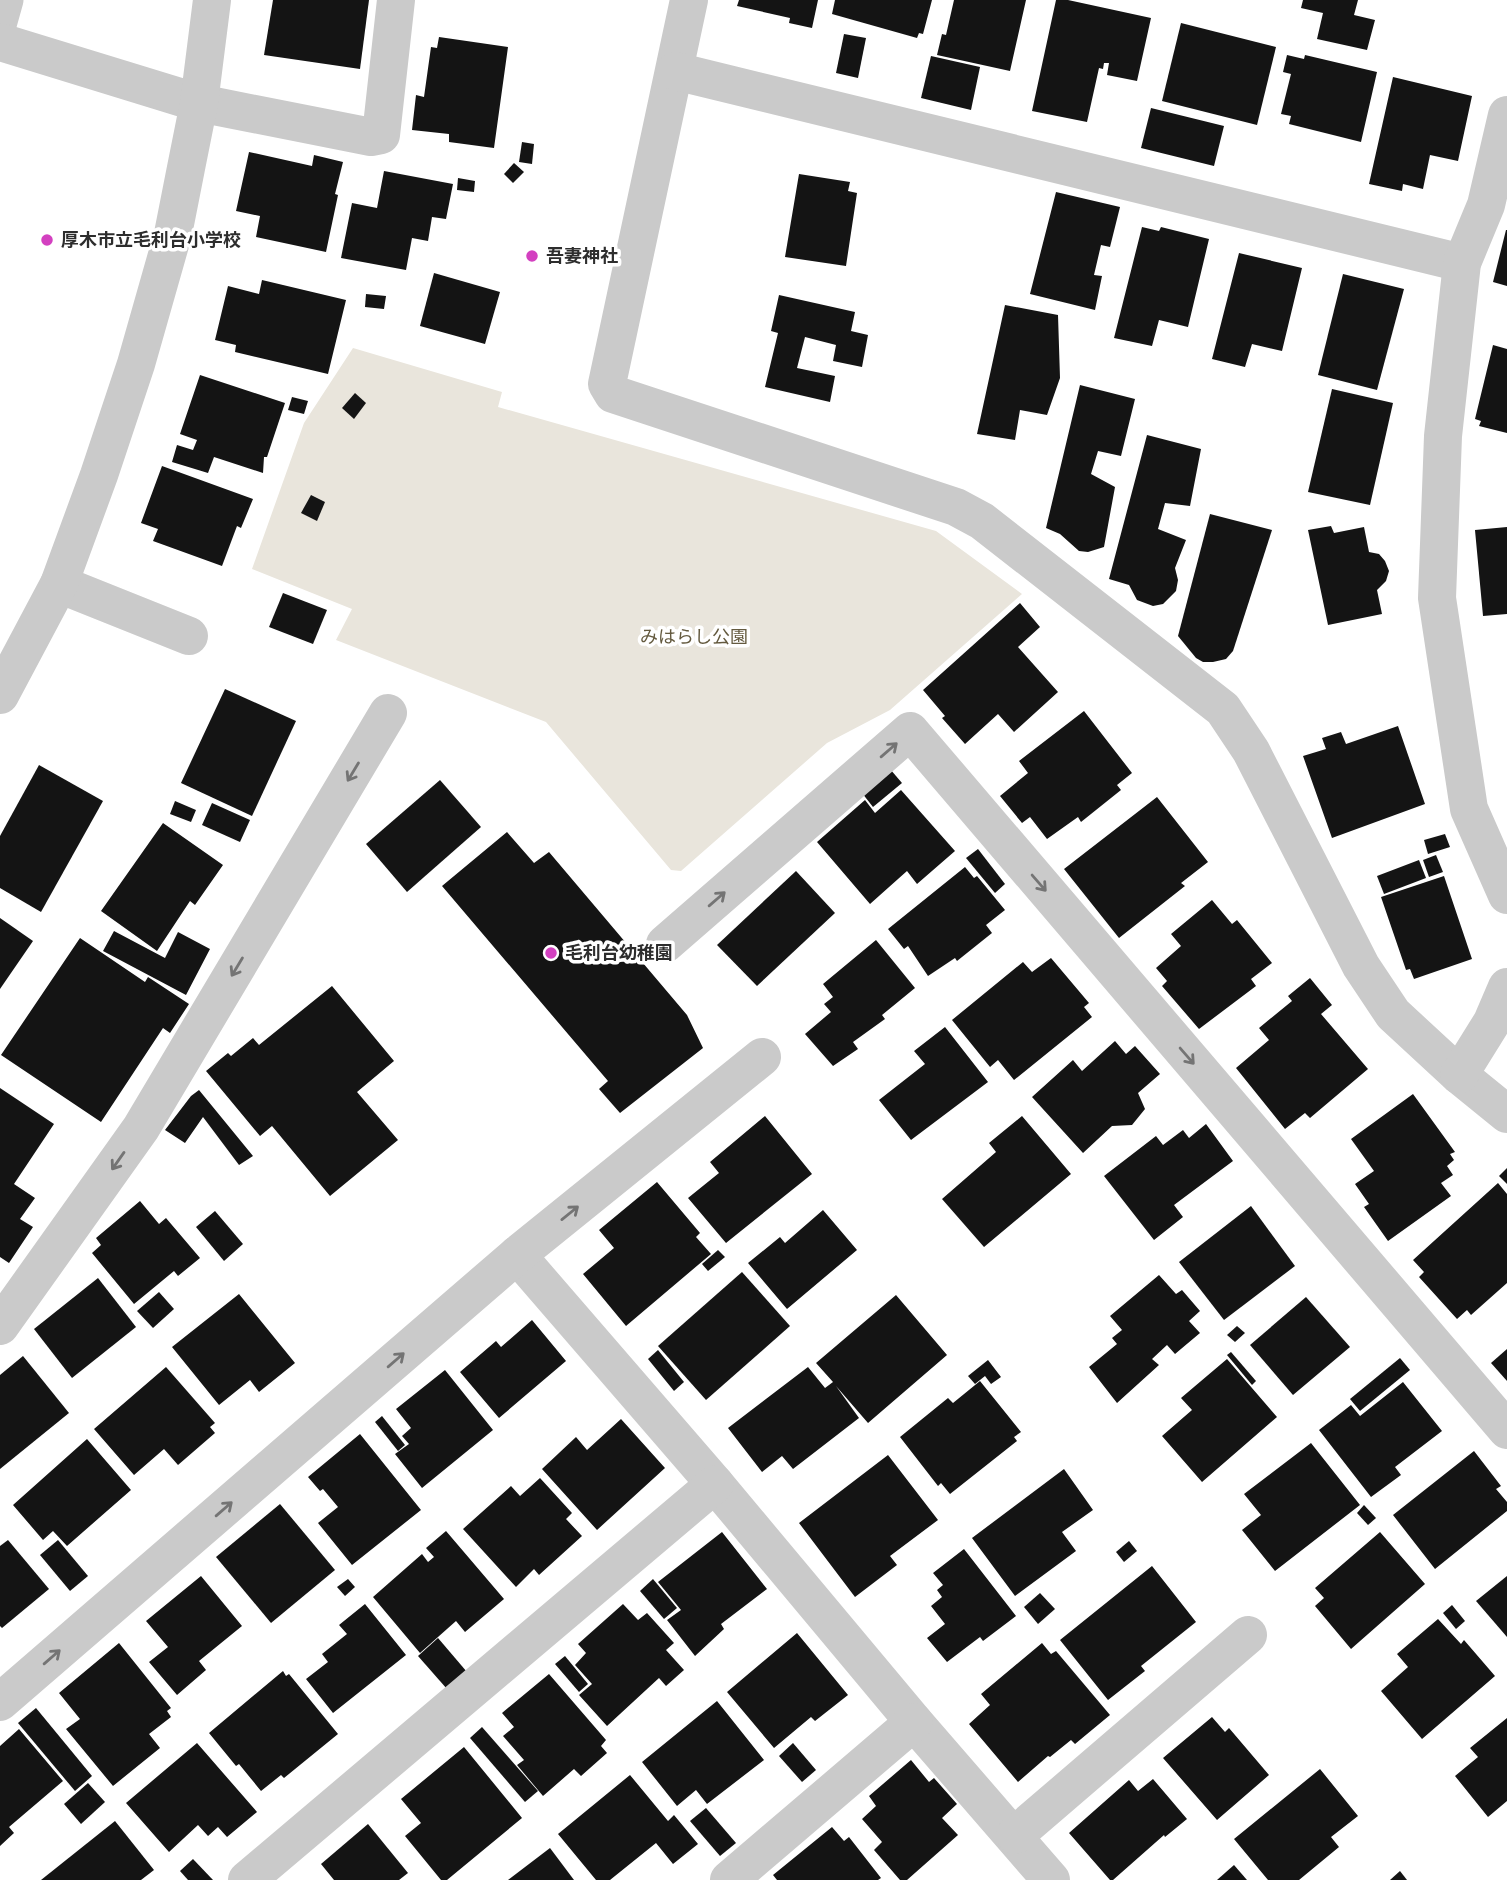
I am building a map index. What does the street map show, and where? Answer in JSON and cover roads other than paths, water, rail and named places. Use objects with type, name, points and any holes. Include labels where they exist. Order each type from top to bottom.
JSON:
[{"type":"street","points":[[0,695],[59,584],[136,364],[173,234],[199,103],[212,0]]},
{"type":"street","points":[[0,42],[199,103],[371,137],[381,135],[396,0]]},
{"type":"street","points":[[690,0],[607,384],[613,394],[956,508],[982,521],[1223,709],[1251,751],[1361,966],[1393,1014],[1459,1075],[1507,1114]]},
{"type":"street","points":[[676,71],[1462,263]]},
{"type":"street","points":[[1507,115],[1486,205],[1462,263],[1443,436],[1437,598],[1469,809],[1507,895]]},
{"type":"street","points":[[59,584],[189,636]]},
{"type":"street","points":[[0,1326],[141,1128],[388,713]]},
{"type":"street","points":[[665,944],[910,731],[1507,1430]]},
{"type":"street","points":[[1459,1075],[1492,1022],[1507,987]]},
{"type":"street","points":[[0,1702],[517,1255],[762,1057]]},
{"type":"street","points":[[517,1255],[1051,1880]]},
{"type":"street","points":[[247,1880],[715,1484]]},
{"type":"street","points":[[1014,1835],[1248,1635]]},
{"type":"street","points":[[729,1880],[914,1721]]},
{"type":"lane","points":[[0,25],[7,0]]},
{"type":"place","name":"厚木市立毛利台小学校","points":[[47,240]]},
{"type":"place","name":"吾妻神社","points":[[532,256]]},
{"type":"place","name":"毛利台幼稚園","points":[[551,953]]},
{"type":"park label","name":"みはらし公園","points":[[694,637]]}]
